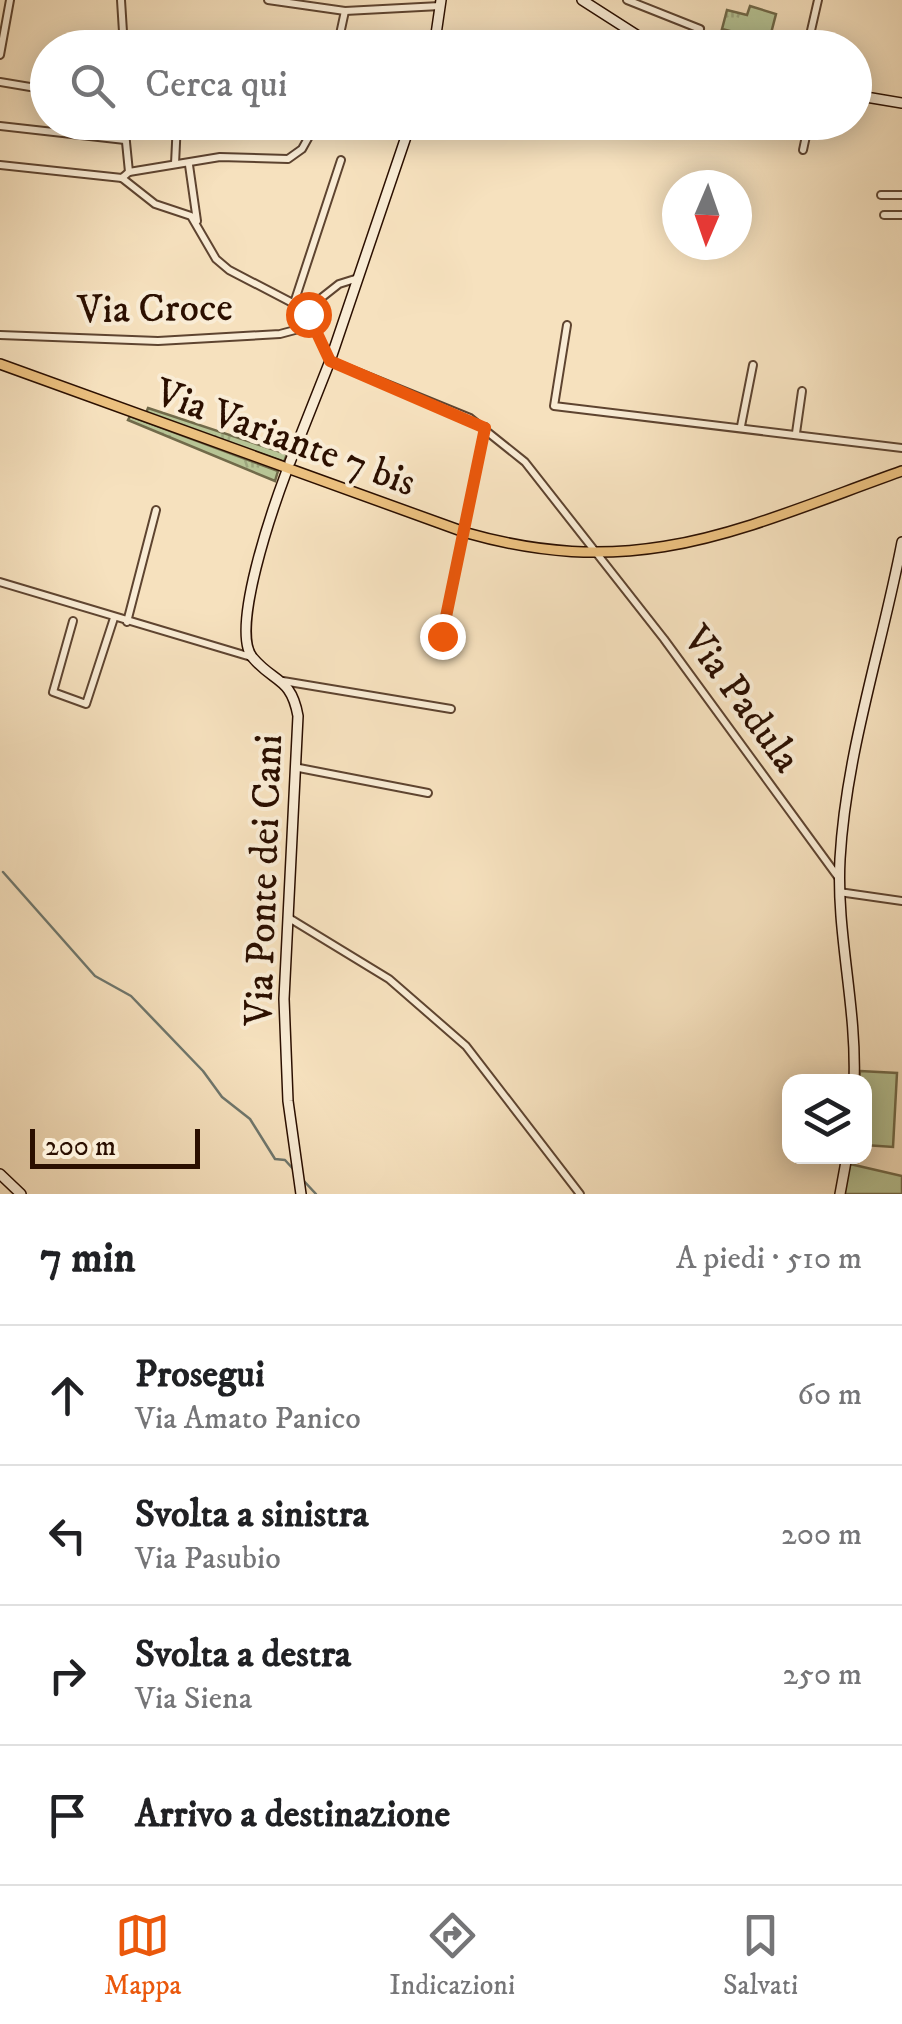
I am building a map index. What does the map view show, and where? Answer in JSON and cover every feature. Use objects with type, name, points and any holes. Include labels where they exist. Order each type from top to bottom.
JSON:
[{"type":"main road","name":"Via Variante 7 bis","points":[[0,364],[464,532],[528,547],[598,554],[648,551],[701,541],[902,471]]},
{"type":"street","points":[[0,55],[10,0]]},
{"type":"street","points":[[121,0],[123,30]]},
{"type":"street","points":[[268,0],[345,10],[441,3],[437,30]]},
{"type":"street","points":[[582,0],[626,30]]},
{"type":"street","points":[[627,0],[700,30]]},
{"type":"street","points":[[811,30],[818,0]]},
{"type":"street","points":[[341,30],[345,10]]},
{"type":"street","points":[[0,82],[30,87]]},
{"type":"street","points":[[872,98],[902,104]]},
{"type":"street","points":[[0,126],[30,129]]},
{"type":"street","points":[[125,140],[125,175],[148,200],[197,222]]},
{"type":"street","points":[[175,164],[176,140]]},
{"type":"street","points":[[0,165],[125,175],[220,157],[288,159],[307,140]]},
{"type":"street","points":[[251,657],[246,641],[248,609],[288,468],[330,361],[405,140]]},
{"type":"street","points":[[803,150],[805,140]]},
{"type":"street","points":[[294,303],[342,160]]},
{"type":"street","points":[[190,165],[197,222],[216,259],[229,270],[306,310],[310,326],[330,361]]},
{"type":"street","points":[[881,195],[902,195]]},
{"type":"street","points":[[884,216],[902,215]]},
{"type":"street","points":[[306,310],[339,284],[355,279]]},
{"type":"street","points":[[567,325],[554,406],[902,448]]},
{"type":"street","name":"Via Croce","points":[[0,335],[158,341],[280,334],[310,326]]},
{"type":"street","name":"Via Padula","points":[[330,361],[485,428],[524,462],[598,554],[839,879]]},
{"type":"street","points":[[741,426],[752,366]]},
{"type":"street","points":[[796,433],[802,392]]},
{"type":"street","points":[[453,650],[442,636],[485,428]]},
{"type":"street","points":[[127,622],[156,510]]},
{"type":"street","name":"Via Padula","points":[[854,1074],[856,1018],[848,978],[839,879],[861,719],[902,542]]},
{"type":"street","points":[[0,582],[251,657]]},
{"type":"street","points":[[78,606],[53,692],[86,704],[114,618]]},
{"type":"street","name":"Via Ponte dei Cani","points":[[251,657],[283,681],[298,716],[288,917],[287,1084],[300,1191]]},
{"type":"street","points":[[283,681],[451,710]]},
{"type":"street","points":[[298,768],[428,793]]},
{"type":"street","points":[[840,892],[902,901]]},
{"type":"street","points":[[288,917],[389,979],[466,1046],[580,1194]]},
{"type":"street","points":[[840,1194],[846,1164]]},
{"type":"street","points":[[0,1176],[21,1194]]},
{"type":"green space","points":[[750,6],[776,14],[772,30],[722,29],[727,10],[747,15]]},
{"type":"green space","points":[[148,408],[287,454],[284,462],[146,413]]},
{"type":"green space","points":[[130,416],[278,471],[275,481],[128,420]]},
{"type":"green space","points":[[897,1073],[893,1147],[872,1146],[872,1074],[860,1074]]},
{"type":"green space","points":[[850,1164],[902,1176],[902,1194],[843,1194]]},
{"type":"waterway","points":[[3,872],[95,976],[131,996],[203,1071],[222,1097],[250,1119],[275,1159],[285,1160],[294,1170]]},
{"type":"waterway","points":[[303,1180],[316,1194]]},
{"type":"route","points":[[308,314],[321,350],[330,361],[470,418],[485,428],[442,636]]}]
